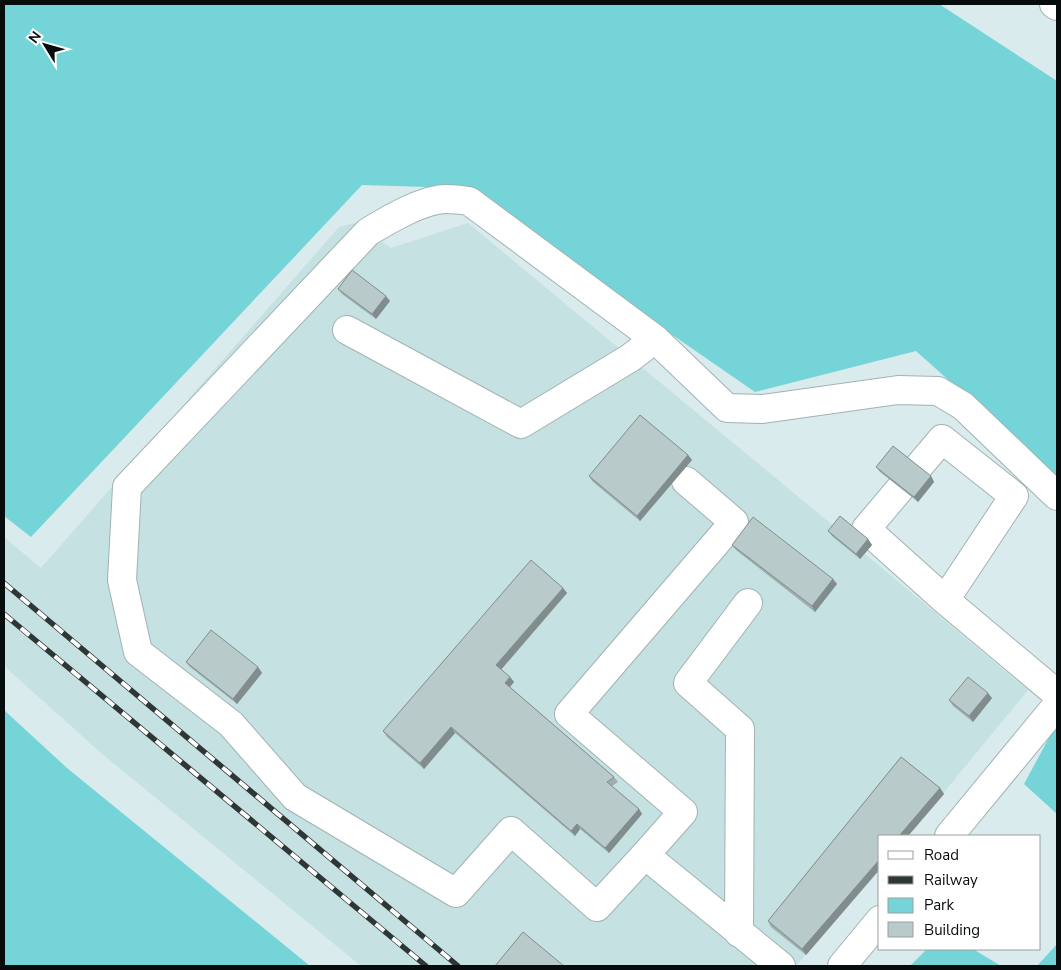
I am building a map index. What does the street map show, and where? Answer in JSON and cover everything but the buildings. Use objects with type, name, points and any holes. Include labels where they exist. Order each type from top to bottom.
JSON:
[{"type":"lane","points":[[686,481],[734,522],[569,714],[683,812],[596,907],[511,831],[456,893],[295,797],[231,724],[138,652],[122,580],[127,487],[368,232],[419,205],[444,198],[469,201],[655,339],[726,408],[763,409],[898,390],[938,391],[963,406],[1057,496]]},
{"type":"lane","points":[[347,330],[521,424],[630,358],[655,339]]},
{"type":"lane","points":[[945,600],[1014,496],[942,438],[866,529],[945,600],[1057,694]]},
{"type":"lane","points":[[740,932],[740,729],[688,683],[748,603]]},
{"type":"lane","points":[[950,835],[1057,705]]},
{"type":"lane","points":[[645,855],[781,966]]},
{"type":"lane","points":[[842,966],[878,922]]},
{"type":"shaded area","points":[[355,223],[391,248],[468,223],[837,529],[872,545],[865,554],[1028,690],[909,835],[878,835],[878,871],[796,966],[361,966],[100,752],[4,666],[4,537],[41,568],[339,227]]},
{"type":"green space","points":[[4,4],[939,4],[1057,81],[1057,477],[916,351],[755,392],[460,188],[362,185],[31,537],[4,516]]},
{"type":"green space","points":[[4,710],[67,768],[310,966],[4,966]]},
{"type":"green space","points":[[1057,723],[1057,814],[1024,784]]},
{"type":"green space","points":[[1057,944],[1057,966],[1037,966]]},
{"type":"green space","points":[[926,950],[975,950],[1001,966],[910,966]]},
{"type":"railway","points":[[4,583],[458,966]]},
{"type":"railway","points":[[4,614],[426,966]]}]
